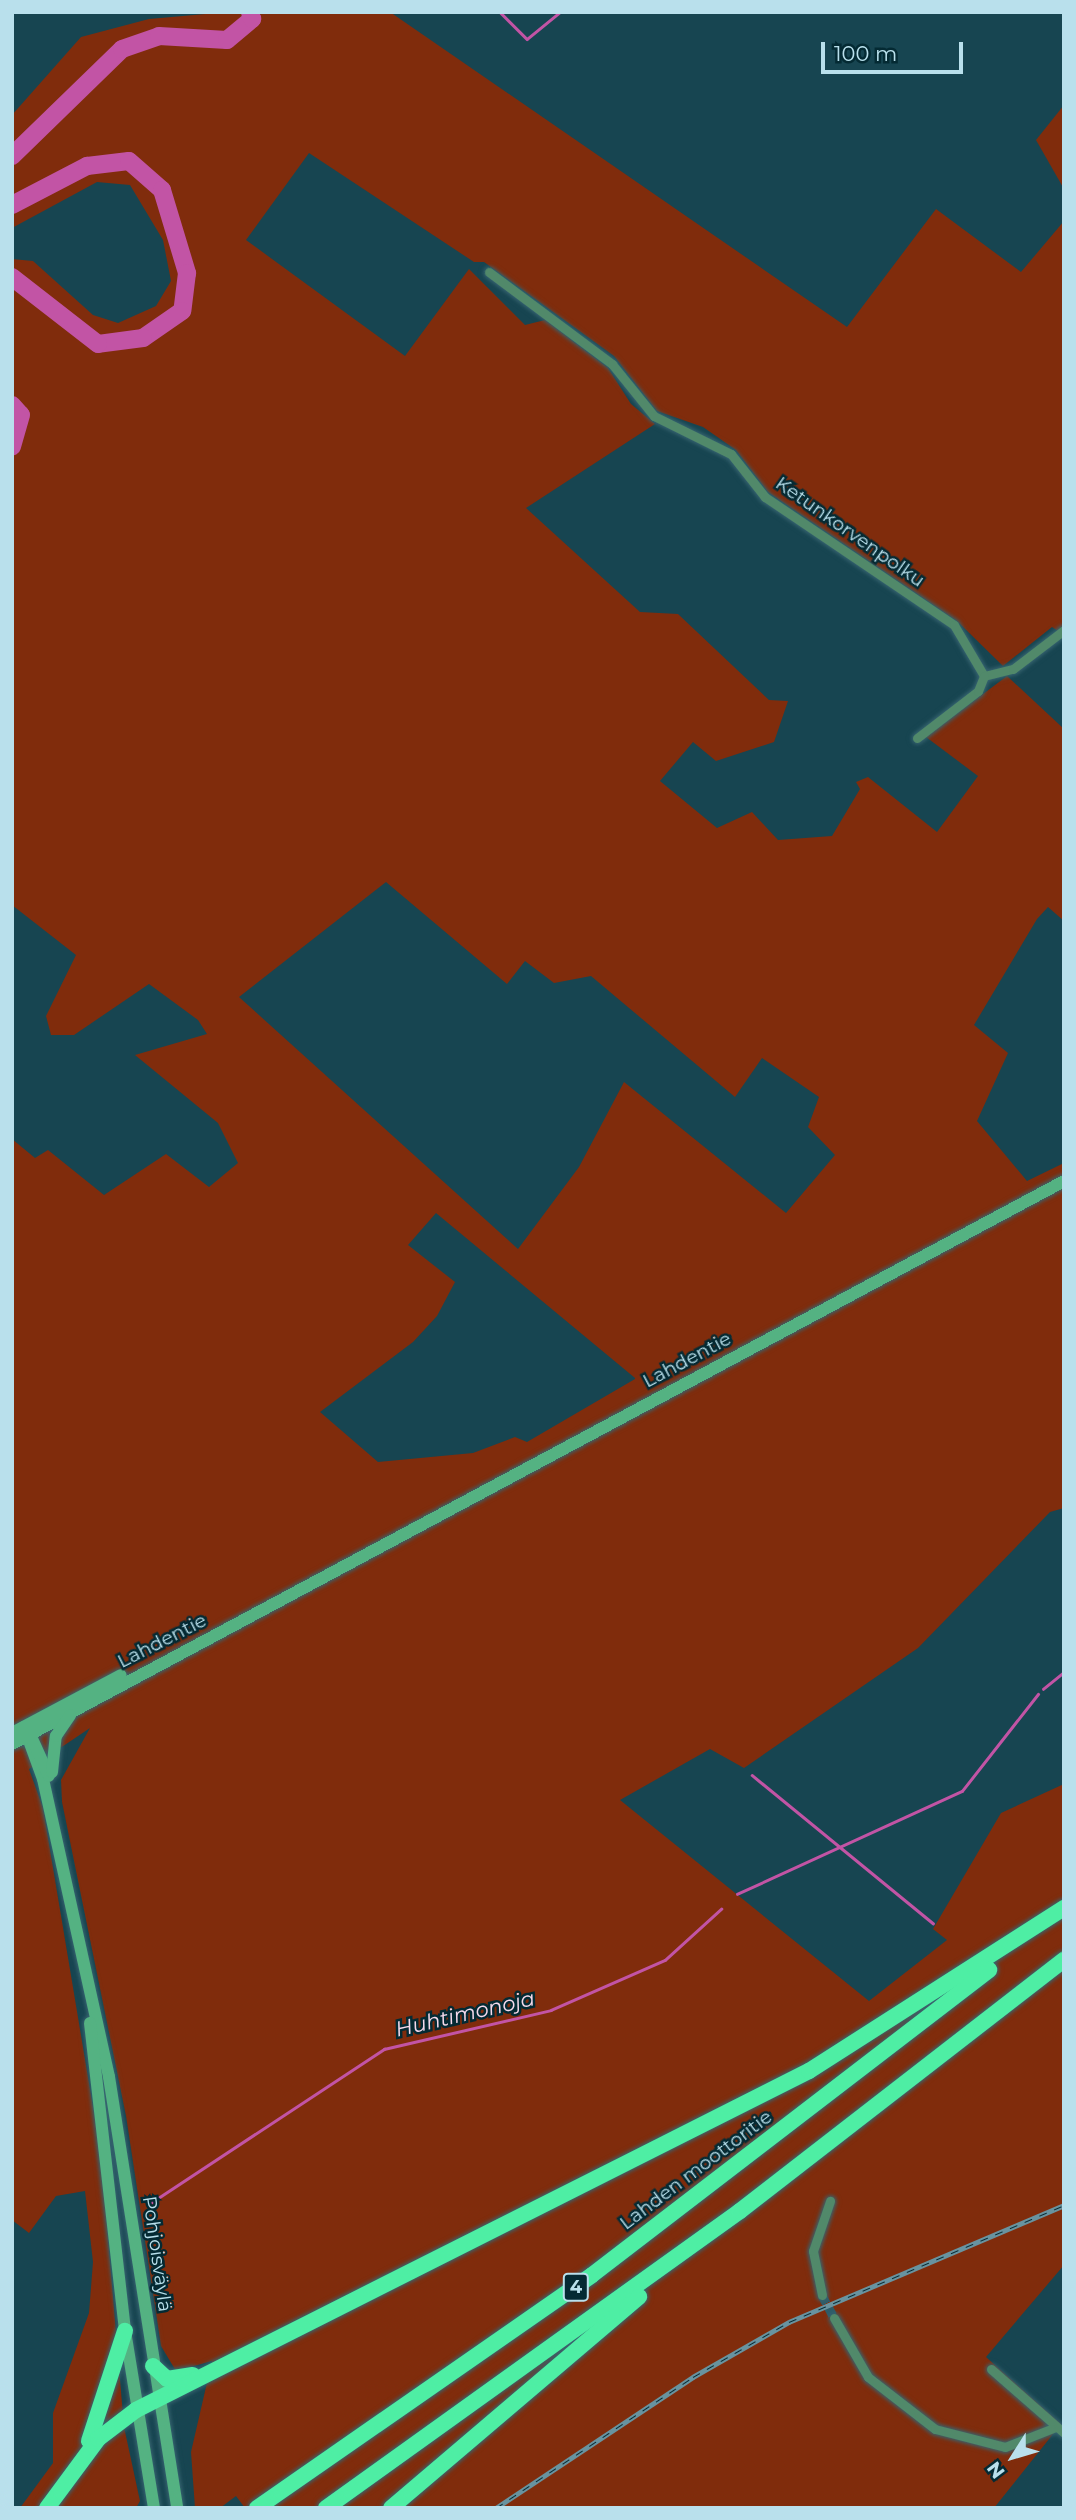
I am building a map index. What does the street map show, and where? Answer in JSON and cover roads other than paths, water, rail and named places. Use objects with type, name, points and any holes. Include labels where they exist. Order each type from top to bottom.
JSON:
[{"type":"highway","points":[[47,2508],[98,2439],[136,2410],[810,2071],[1064,1909]]},
{"type":"highway","name":"Lahden moottoritie","points":[[257,2508],[343,2450],[716,2182],[1064,1909]]},
{"type":"highway","name":"4","points":[[326,2508],[740,2211],[1064,1960]]},
{"type":"highway","points":[[391,2508],[740,2211]]},
{"type":"highway","points":[[67,2479],[104,2412],[125,2331]]},
{"type":"highway","points":[[153,2366],[181,2381],[212,2372]]},
{"type":"main road","name":"Lahdentie","points":[[23,1733],[72,1711],[1064,1181]]},
{"type":"main road","name":"Lahdentie","points":[[12,1744],[23,1733],[329,1574]]},
{"type":"main road","name":"Pohjoisväylä","points":[[72,1711],[54,1742],[52,1785],[72,1914]]},
{"type":"main road","name":"Pohjoisväylä","points":[[23,1733],[52,1785]]},
{"type":"main road","name":"Pohjoisväylä","points":[[23,1733],[43,1779],[90,2009],[118,2120],[158,2399],[177,2508]]},
{"type":"main road","name":"Pohjoisväylä","points":[[90,2009],[125,2331],[154,2508]]},
{"type":"street","name":"Ketunkorvenpolku","points":[[489,272],[612,364],[654,416],[731,454],[765,497],[954,625],[984,676]]},
{"type":"street","points":[[917,738],[978,691],[984,676],[1013,669],[1064,630]]},
{"type":"street","points":[[822,2295],[813,2251],[830,2201]]},
{"type":"street","points":[[834,2318],[868,2377],[935,2429],[1005,2447],[1026,2444],[1060,2430],[991,2369]]},
{"type":"waterway","points":[[12,156],[122,49],[159,36],[227,40],[252,19],[250,12]]},
{"type":"waterway","points":[[500,12],[527,39],[560,12]]},
{"type":"waterway","points":[[12,205],[87,166],[129,161],[162,190],[187,273],[182,311],[143,338],[98,344],[12,277]]},
{"type":"waterway","points":[[12,405],[21,415],[12,447]]},
{"type":"waterway","name":"Huhtimonoja","points":[[1043,1689],[1064,1672]]},
{"type":"waterway","name":"Huhtimonoja","points":[[737,1894],[962,1791],[1038,1694]]},
{"type":"waterway","name":"Huhtimonoja","points":[[752,1775],[933,1923]]},
{"type":"waterway","name":"Huhtimonoja","points":[[149,2204],[384,2049],[551,2010],[665,1960],[721,1909]]},
{"type":"tunnel","points":[[822,2295],[834,2318]]},
{"type":"railway","points":[[496,2508],[693,2377],[789,2322],[1064,2205]]}]
